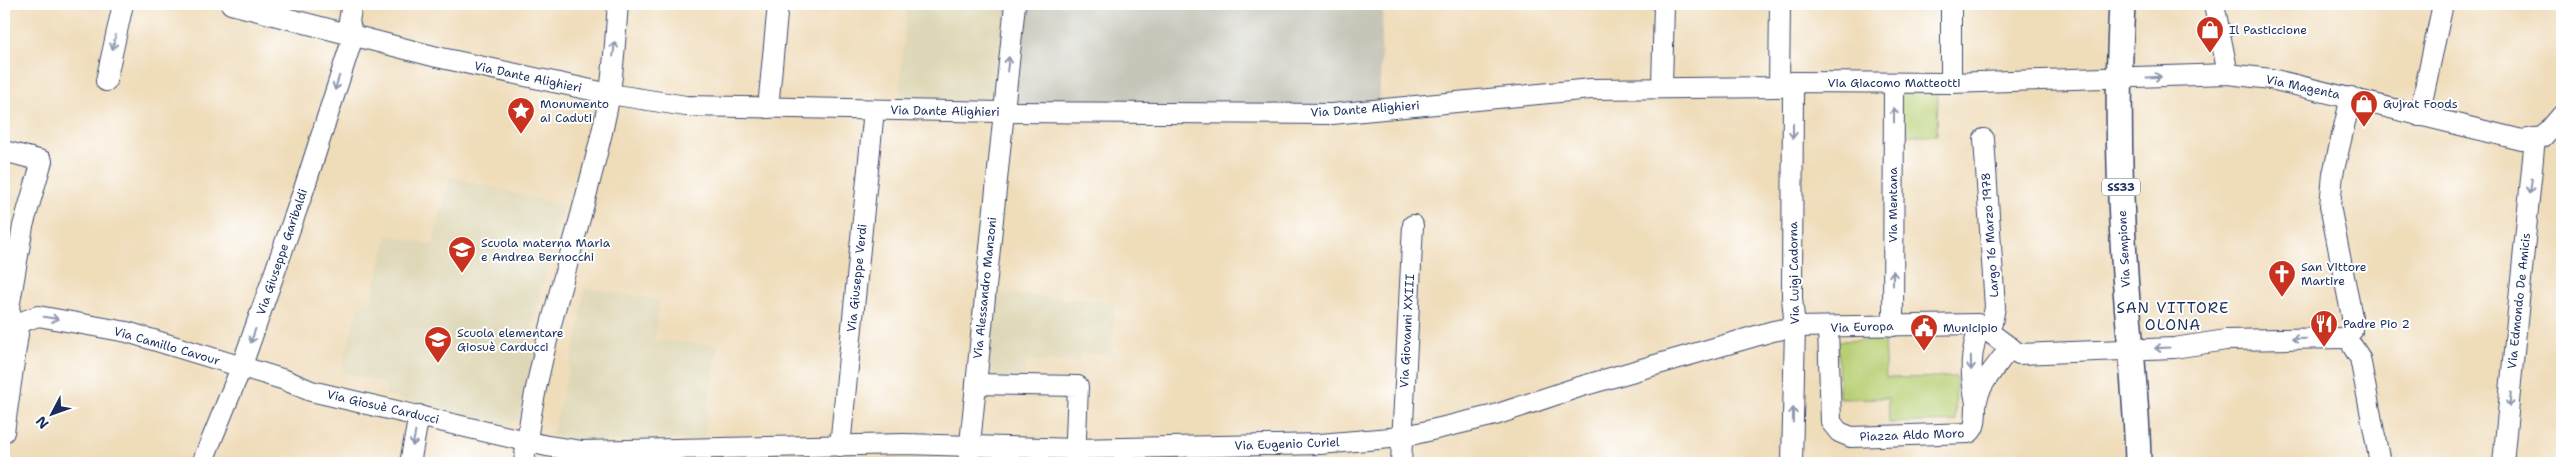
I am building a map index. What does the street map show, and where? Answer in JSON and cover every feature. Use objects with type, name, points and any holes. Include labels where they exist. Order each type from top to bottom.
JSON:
[{"type":"main road","name":"Via Sempione","points":[[2122,4],[2118,79],[2122,221],[2130,350],[2137,403],[2138,463]]},
{"type":"street","points":[[106,81],[123,4]]},
{"type":"street","name":"Via Dante Alighieri","points":[[230,4],[353,37],[610,94],[686,106],[1002,112],[1332,114],[1591,89],[1666,87]]},
{"type":"street","points":[[352,4],[349,21],[353,37]]},
{"type":"street","points":[[524,463],[526,441],[545,352],[610,94],[618,4]]},
{"type":"street","points":[[768,108],[778,4]]},
{"type":"street","name":"Via Alessandro Manzoni","points":[[969,454],[1002,112],[1015,4]]},
{"type":"street","points":[[1664,4],[1666,87]]},
{"type":"street","points":[[1780,4],[1786,85]]},
{"type":"street","points":[[1951,4],[1951,83]]},
{"type":"street","points":[[2214,4],[2228,74]]},
{"type":"street","points":[[2419,116],[2443,4]]},
{"type":"street","name":"Via Giuseppe Garibaldi","points":[[202,463],[242,368],[304,189],[353,37]]},
{"type":"street","name":"Via Magenta","points":[[2118,79],[2228,74],[2271,79],[2522,140],[2536,138]]},
{"type":"street","name":"Via Giacomo Matteotti","points":[[1666,87],[2118,79]]},
{"type":"street","name":"Via Mentana","points":[[1893,326],[1894,84]]},
{"type":"street","name":"Via Luigi Cadorna","points":[[1786,85],[1794,327],[1792,463]]},
{"type":"street","points":[[2351,97],[2333,174],[2330,206],[2380,463]]},
{"type":"street","name":"Via Giuseppe Verdi","points":[[840,446],[874,110]]},
{"type":"street","points":[[2536,138],[2543,137],[2562,115]]},
{"type":"street","name":"Largo 16 Marzo 1978","points":[[1976,403],[1971,360],[1972,347],[1984,328],[1992,323],[1996,307],[1984,138]]},
{"type":"street","name":"Via Edmondo De Amicis","points":[[2503,463],[2536,138]]},
{"type":"street","points":[[4,151],[42,161],[23,226],[10,308],[9,325],[18,334],[4,432]]},
{"type":"street","name":"Via Giovanni XXIII","points":[[1401,463],[1413,225]]},
{"type":"street","name":"Via Camillo Cavour","points":[[9,325],[38,316],[118,330],[242,368]]},
{"type":"street","name":"Via Europa","points":[[1678,358],[1773,331],[1794,327],[1893,326],[1984,328]]},
{"type":"street","name":"Piazza Aldo Moro","points":[[1828,328],[1831,422],[1834,428],[1844,435],[1969,433],[1975,425],[1976,403]]},
{"type":"street","points":[[1984,328],[2019,354],[2174,348],[2226,340],[2355,338]]},
{"type":"street","points":[[1976,403],[1981,389],[2010,347]]},
{"type":"street","name":"Via Eugenio Curiel","points":[[526,441],[581,451],[840,446],[969,454],[1075,456],[1235,454],[1402,437],[1495,415],[1578,387],[1678,358]]},
{"type":"street","name":"Via Giosuè Carducci","points":[[242,368],[285,380],[311,391],[526,441]]},
{"type":"street","points":[[976,384],[1078,386],[1075,456]]},
{"type":"street","points":[[410,463],[419,415]]},
{"type":"shaded area","points":[[907,4],[961,4],[1012,9],[1000,110],[898,108]]},
{"type":"shaded area","points":[[1018,4],[1383,4],[1379,106],[1006,109]]},
{"type":"shaded area","points":[[450,176],[563,206],[527,345],[534,355],[520,419],[508,425],[386,395],[385,383],[341,372],[358,307],[371,303],[388,235],[433,245]]},
{"type":"shaded area","points":[[585,288],[660,300],[654,340],[718,345],[703,439],[578,442],[552,435],[578,333]]},
{"type":"shaded area","points":[[987,292],[1115,303],[1112,355],[1080,353],[1079,362],[1026,361],[1024,381],[979,381]]},
{"type":"green space","points":[[1899,93],[1938,93],[1937,135],[1898,135]]},
{"type":"green space","points":[[1884,340],[1886,378],[1956,377],[1955,421],[1889,423],[1888,398],[1839,399],[1838,341]]},
{"type":"green space","points":[[796,457],[795,463],[685,463],[683,460]]},
{"type":"place","name":"Il Pasticcione","points":[[2210,54]]},
{"type":"place","name":"Gujrat Foods","points":[[2364,128]]},
{"type":"place","name":"Monumento ai Caduti","points":[[521,135]]},
{"type":"place","name":"Scuola materna Maria e Andrea Bernocchi","points":[[462,274]]},
{"type":"place","name":"San Vittore Martire","points":[[2282,298]]},
{"type":"place","name":"Padre Pio 2","points":[[2324,348]]},
{"type":"place","name":"Municipio","points":[[1924,352]]},
{"type":"place","name":"Scuola elementare Giosuè Carducci","points":[[438,364]]},
{"type":"district","name":"SAN VITTORE OLONA","points":[[2173,316]]}]
